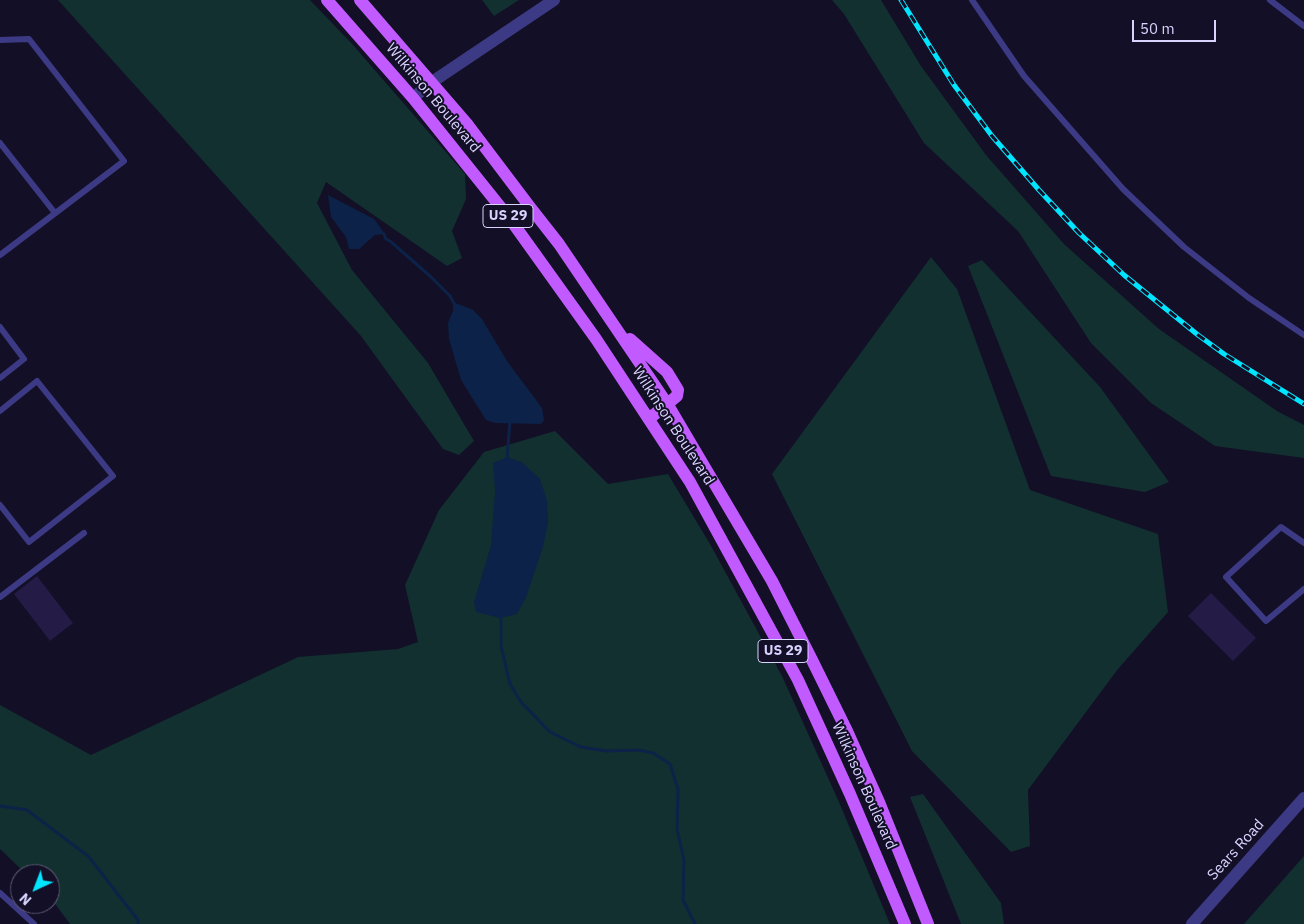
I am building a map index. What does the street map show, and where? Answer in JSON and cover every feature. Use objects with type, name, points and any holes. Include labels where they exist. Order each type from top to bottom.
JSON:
[{"type":"main road","name":"Wilkinson Boulevard","points":[[327,0],[413,98],[516,226],[650,418],[728,547],[798,680],[850,794],[905,924]]},
{"type":"main road","name":"Wilkinson Boulevard","points":[[360,0],[468,125],[559,244],[668,405],[772,581],[808,651],[851,740],[928,924]]},
{"type":"main road","points":[[615,326],[667,372],[676,384],[677,396],[650,418]]},
{"type":"street","points":[[413,98],[432,82],[554,0]]},
{"type":"street","name":"Sears Road","points":[[1192,924],[1304,798]]},
{"type":"lane","points":[[972,0],[1024,76],[1123,189],[1184,247],[1249,298],[1304,335]]},
{"type":"lane","points":[[1270,0],[1304,26]]},
{"type":"lane","points":[[0,40],[29,38],[124,162],[0,255]]},
{"type":"lane","points":[[0,143],[55,213]]},
{"type":"lane","points":[[0,327],[24,359],[0,378]]},
{"type":"lane","points":[[0,411],[37,381],[113,476],[29,542],[0,506]]},
{"type":"lane","points":[[1304,543],[1281,527],[1226,577],[1266,621],[1304,589]]},
{"type":"lane","points":[[0,597],[84,533]]},
{"type":"lane","points":[[0,893],[34,924]]},
{"type":"green space","points":[[58,0],[310,0],[353,45],[465,174],[466,199],[452,231],[462,258],[447,266],[326,182],[317,203],[352,270],[428,363],[474,441],[459,455],[443,449],[361,336]]},
{"type":"green space","points":[[482,0],[519,0],[494,16]]},
{"type":"green space","points":[[832,0],[881,0],[921,66],[986,155],[1064,244],[1159,329],[1277,411],[1304,425],[1304,458],[1215,446],[1151,403],[1091,343],[1018,231],[924,143],[844,14]]},
{"type":"green space","points":[[931,257],[957,289],[1030,490],[1158,534],[1168,612],[1118,669],[1028,790],[1030,846],[1011,852],[912,751],[772,474]]},
{"type":"green space","points":[[982,260],[1100,387],[1169,482],[1145,492],[1051,476],[968,266]]},
{"type":"green space","points":[[555,431],[608,484],[668,474],[710,544],[782,676],[839,802],[890,924],[70,924],[60,910],[60,864],[16,864],[0,849],[0,705],[91,755],[298,657],[398,649],[418,642],[405,585],[439,510],[484,452]]},
{"type":"green space","points":[[923,794],[1001,903],[1004,924],[961,924],[910,797]]},
{"type":"green space","points":[[1304,856],[1304,924],[1244,924]]},
{"type":"water","points":[[328,195],[374,219],[385,234],[375,235],[359,249],[349,249],[346,237],[331,217]]},
{"type":"water","points":[[453,302],[473,310],[482,319],[507,361],[542,408],[544,420],[541,424],[495,423],[486,420],[461,380],[449,339],[448,323],[453,311]]},
{"type":"water","points":[[507,457],[522,462],[540,479],[547,500],[548,523],[543,547],[526,598],[517,614],[500,618],[476,612],[474,602],[491,545],[495,491],[493,463]]},
{"type":"building","points":[[37,576],[73,623],[50,641],[14,594]]},
{"type":"building","points":[[1211,593],[1256,638],[1233,661],[1188,616]]},
{"type":"waterway","points":[[384,234],[386,239],[430,276],[450,296],[455,305]]},
{"type":"waterway","points":[[507,459],[510,420]]},
{"type":"waterway","points":[[501,615],[501,646],[510,684],[521,702],[550,732],[581,747],[606,751],[639,750],[653,753],[670,764],[678,789],[677,829],[684,860],[683,900],[695,924]]},
{"type":"waterway","points":[[0,806],[27,810],[88,856],[138,920],[138,924]]},
{"type":"railway","points":[[901,0],[954,85],[992,136],[1079,233],[1124,275],[1198,335],[1224,354],[1304,404]]}]
